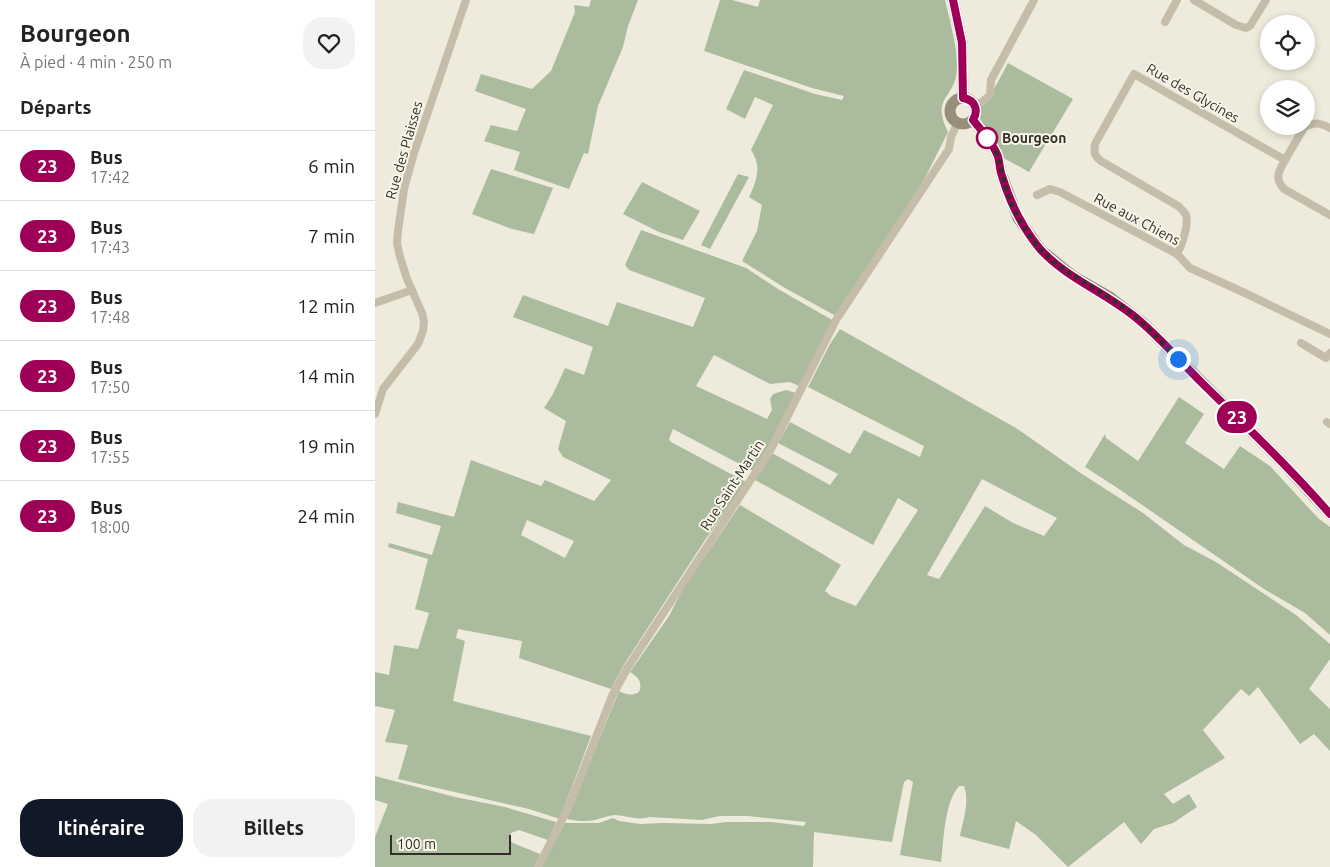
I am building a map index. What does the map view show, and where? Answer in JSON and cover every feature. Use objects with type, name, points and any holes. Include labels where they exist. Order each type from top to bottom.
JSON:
[{"type":"main road","points":[[953,0],[962,43],[963,98]]},
{"type":"main road","points":[[963,98],[975,104],[976,112],[973,120],[966,124],[958,122],[952,116],[951,108],[955,101],[963,98]]},
{"type":"main road","points":[[973,120],[990,141],[998,156],[1001,173],[1018,218],[1041,250],[1073,276],[1110,297],[1142,322],[1273,453],[1330,514]]},
{"type":"street","name":"Rue des Plaisses","points":[[375,414],[383,389],[417,344],[423,331],[422,313],[400,257],[397,243],[404,189],[466,0]]},
{"type":"street","points":[[975,104],[982,102],[990,95],[991,80],[1034,0]]},
{"type":"street","points":[[1165,22],[1177,0]]},
{"type":"street","points":[[1193,0],[1246,28],[1251,26],[1265,0]]},
{"type":"street","name":"Rue des Glycines","points":[[1177,254],[1184,236],[1187,217],[1184,212],[1178,206],[1101,161],[1095,154],[1095,144],[1134,74],[1285,160]]},
{"type":"street","name":"Rue Saint-Martin","points":[[538,867],[570,804],[618,684],[771,449],[836,320],[949,149],[951,137],[958,122]]},
{"type":"street","points":[[1315,123],[1321,123],[1330,128]]},
{"type":"street","points":[[1300,135],[1279,171],[1277,178],[1279,184],[1284,189],[1330,215]]},
{"type":"street","name":"Rue aux Chiens","points":[[1037,195],[1050,189],[1059,192],[1177,254],[1189,268],[1330,334]]},
{"type":"street","points":[[375,303],[412,290]]},
{"type":"street","points":[[1301,343],[1326,358],[1330,352]]},
{"type":"green space","points":[[591,0],[638,0],[628,26],[623,47],[598,106],[588,154],[584,153],[569,189],[514,170],[520,152],[484,141],[491,125],[517,131],[526,109],[475,91],[481,74],[532,89],[551,71],[575,12],[574,5],[589,7]]},
{"type":"green space","points":[[720,0],[732,0],[758,7],[760,0],[945,0],[957,59],[956,78],[945,98],[942,111],[943,120],[948,132],[920,188],[836,316],[785,288],[742,261],[757,231],[762,205],[749,197],[757,173],[756,162],[751,150],[773,105],[755,97],[745,119],[726,109],[744,70],[815,94],[842,100],[844,96],[812,88],[704,51]]},
{"type":"green space","points":[[1008,63],[1073,99],[1029,172],[1000,156],[978,115],[979,103],[993,91]]},
{"type":"green space","points":[[491,169],[553,188],[534,234],[512,229],[472,214]]},
{"type":"green space","points":[[738,174],[749,177],[710,249],[701,245]]},
{"type":"green space","points":[[642,182],[700,211],[683,240],[659,232],[623,214]]},
{"type":"green space","points":[[641,230],[746,268],[834,321],[799,386],[790,382],[770,384],[714,355],[696,386],[767,419],[772,410],[770,399],[773,394],[786,390],[796,393],[766,451],[753,471],[673,429],[669,439],[671,442],[746,482],[705,540],[625,663],[611,689],[519,658],[522,641],[458,629],[456,638],[465,641],[453,701],[591,736],[560,819],[529,809],[398,779],[408,745],[385,742],[395,710],[375,706],[375,672],[389,675],[394,645],[418,649],[429,613],[415,609],[428,559],[388,547],[389,543],[432,555],[441,526],[396,513],[398,502],[454,517],[471,460],[541,486],[545,480],[594,501],[611,480],[563,457],[558,449],[566,421],[544,408],[565,368],[584,375],[593,347],[513,317],[523,295],[608,326],[617,302],[693,327],[705,298],[629,270],[625,265]],"holes":[[[527,520],[574,541],[565,558],[521,535]]]},
{"type":"green space","points":[[840,329],[1016,428],[1082,474],[1143,513],[1184,545],[1216,562],[1296,615],[1330,644],[1330,659],[1309,689],[1330,709],[1330,751],[1314,734],[1300,744],[1258,687],[1249,696],[1241,689],[1203,730],[1225,758],[1164,794],[1173,804],[1189,794],[1197,807],[1173,823],[1154,829],[1141,844],[1124,822],[1068,867],[1036,835],[1016,821],[1009,849],[960,836],[966,805],[964,786],[959,786],[950,802],[945,822],[941,862],[900,855],[913,782],[908,779],[904,782],[892,842],[814,832],[813,867],[541,867],[565,823],[599,823],[613,818],[619,821],[640,824],[771,822],[804,826],[806,822],[748,816],[720,816],[702,820],[640,818],[614,815],[588,821],[567,819],[619,691],[629,694],[639,692],[639,680],[630,672],[669,616],[683,589],[740,505],[841,565],[825,591],[831,596],[856,606],[918,510],[898,498],[873,545],[755,480],[772,453],[830,485],[838,474],[778,443],[790,422],[850,454],[864,430],[920,457],[924,446],[808,387],[830,344]],"holes":[[[982,479],[1057,518],[1044,536],[1013,523],[985,506],[939,579],[927,575]]]},
{"type":"green space","points":[[1179,397],[1204,414],[1185,443],[1224,469],[1240,446],[1270,466],[1318,518],[1330,527],[1330,635],[1305,613],[1264,589],[1085,467],[1105,434],[1106,438],[1138,461]]},
{"type":"green space","points":[[375,776],[455,797],[505,807],[556,822],[548,840],[519,830],[511,833],[510,840],[513,843],[540,854],[534,867],[375,867],[375,837],[388,804],[375,800]]},
{"type":"bus line","name":"23","points":[[953,0],[962,43],[963,98],[975,104],[976,112],[973,120],[990,141],[998,156],[1008,196],[1018,218],[1031,237],[1041,250],[1057,264],[1073,276],[1110,297],[1142,322],[1240,419],[1330,514]]},
{"type":"place","name":"Bourgeon","points":[[987,138]]},
{"type":"route","points":[[987,138],[998,156],[1008,196],[1018,218],[1041,250],[1073,276],[1110,297],[1125,308],[1142,322],[1178,359]]}]
